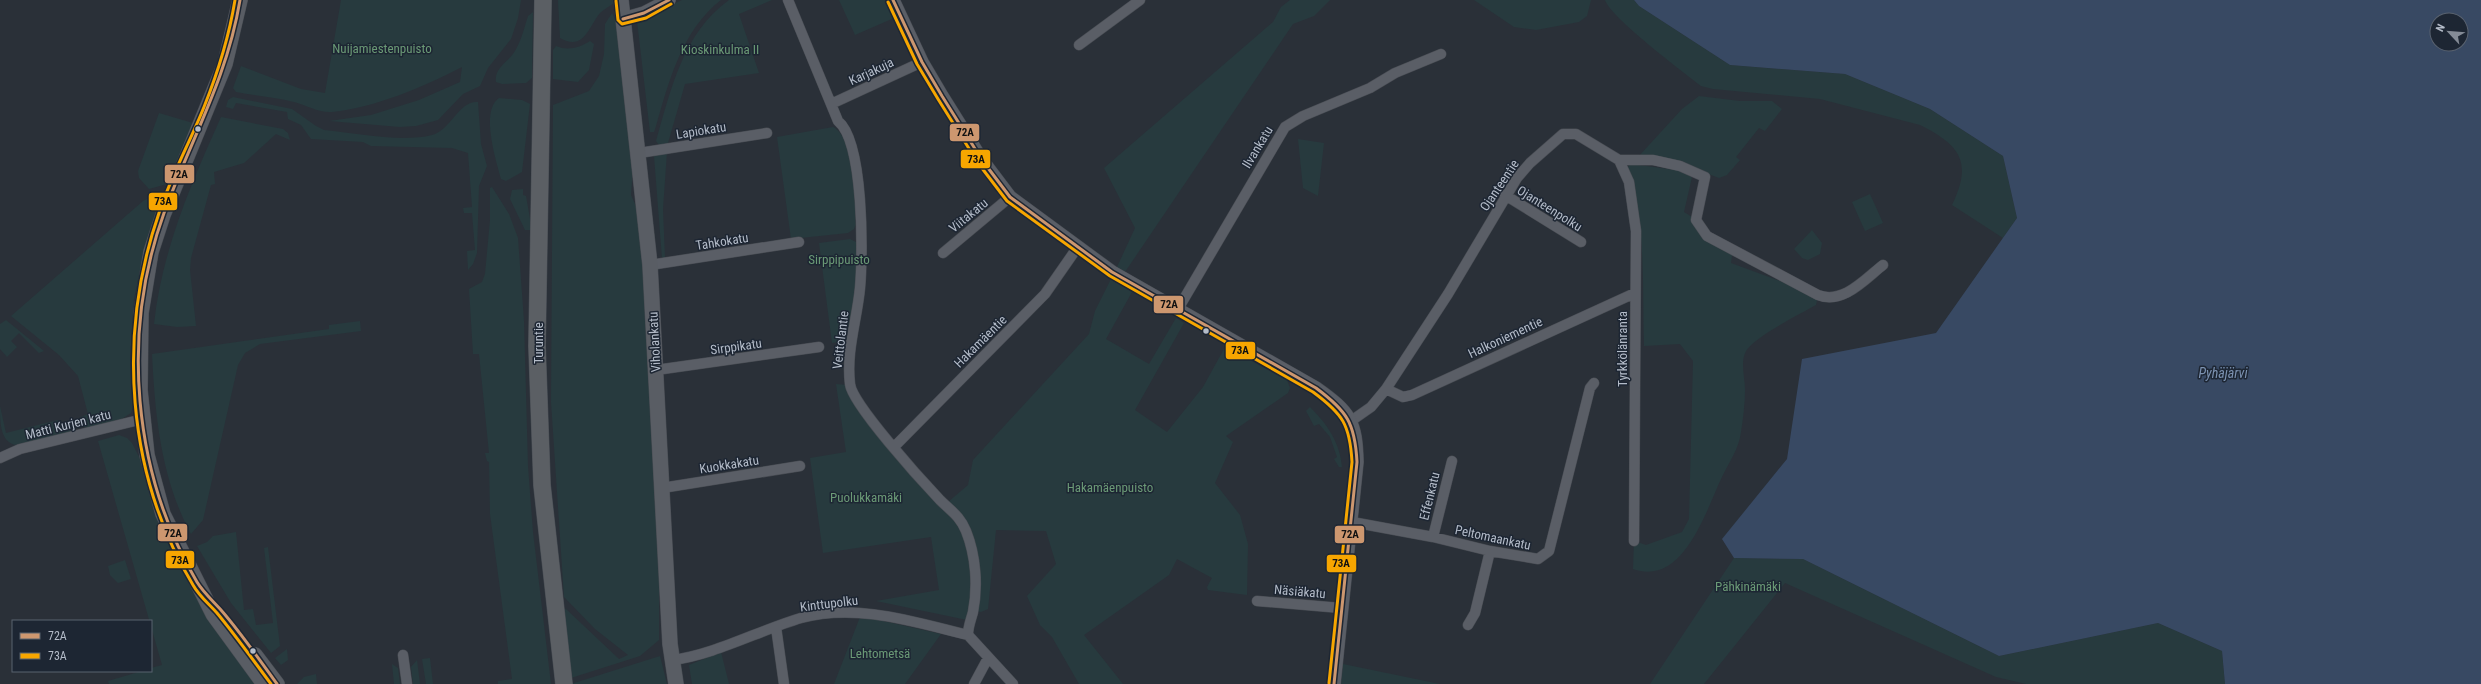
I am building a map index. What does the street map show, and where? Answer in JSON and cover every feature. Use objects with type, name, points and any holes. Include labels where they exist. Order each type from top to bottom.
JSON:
[{"type":"highway","name":"Turuntie","points":[[543,0],[537,346],[542,485],[564,684]]},
{"type":"main road","points":[[240,0],[225,64],[200,130],[172,193],[151,252],[144,284],[139,335],[140,390],[147,455],[163,514],[213,614],[264,684]]},
{"type":"main road","name":"Viholankatu","points":[[621,0],[639,153],[650,265],[672,660],[676,684]]},
{"type":"main road","points":[[197,582],[277,684]]},
{"type":"street","points":[[623,19],[644,12],[669,0]]},
{"type":"street","name":"Veittolantie","points":[[788,0],[838,121],[846,130],[852,146],[860,199],[860,287],[850,346],[850,386],[861,406],[894,447],[941,500],[960,517],[972,550],[975,567],[975,595],[968,624],[968,635]]},
{"type":"street","points":[[893,0],[922,62],[982,160],[1010,197],[1076,248],[1112,272],[1316,388],[1332,399],[1351,421],[1355,433],[1357,462],[1352,522],[1341,608],[1334,684]]},
{"type":"street","points":[[1079,45],[1140,0]]},
{"type":"street","name":"Ilvankatu","points":[[1178,309],[1285,127],[1303,116],[1370,88],[1395,73],[1442,54]]},
{"type":"street","name":"Karjakuja","points":[[831,104],[922,62]]},
{"type":"street","name":"Lapiokatu","points":[[639,153],[767,133]]},
{"type":"street","name":"Ojanteentie","points":[[1351,421],[1371,407],[1386,389],[1448,294],[1506,195],[1530,163],[1563,134],[1576,134],[1619,160]]},
{"type":"street","points":[[1619,160],[1653,160],[1680,166],[1705,177],[1696,220],[1707,236],[1818,295],[1832,299],[1846,294],[1883,265]]},
{"type":"street","name":"Tyrkkölänranta","points":[[1619,160],[1629,182],[1636,230],[1634,541]]},
{"type":"street","name":"Ojanteenpolku","points":[[1506,195],[1581,242]]},
{"type":"street","name":"Viitakatu","points":[[943,253],[1010,197]]},
{"type":"street","name":"Tahkokatu","points":[[650,265],[798,242]]},
{"type":"street","name":"Hakamäentie","points":[[894,447],[1045,294],[1076,248]]},
{"type":"street","name":"Halkoniementie","points":[[1386,389],[1403,397],[1412,394],[1635,293]]},
{"type":"street","name":"Sirppikatu","points":[[656,370],[820,347]]},
{"type":"street","name":"Peltomaankatu","points":[[1352,522],[1433,537],[1490,551],[1538,559],[1549,551],[1590,388],[1594,383]]},
{"type":"street","name":"Matti Kurjen katu","points":[[0,458],[20,449],[143,419]]},
{"type":"street","name":"Effenkatu","points":[[1433,537],[1452,461]]},
{"type":"street","name":"Kuokkakatu","points":[[662,488],[800,466]]},
{"type":"street","points":[[1468,625],[1475,613],[1490,551]]},
{"type":"street","name":"Näsiäkatu","points":[[1257,601],[1341,608]]},
{"type":"street","name":"Kinttupolku","points":[[672,660],[692,657],[811,616],[860,612],[968,635]]},
{"type":"street","points":[[776,627],[784,684]]},
{"type":"street","points":[[968,635],[1013,684]]},
{"type":"street","points":[[403,655],[407,684]]},
{"type":"street","points":[[974,684],[988,658]]},
{"type":"green space","name":"Nuijamiestenpuisto","points":[[341,0],[521,0],[518,18],[511,39],[488,68],[480,86],[463,94],[438,120],[416,126],[400,127],[329,121],[371,115],[419,100],[460,82],[462,67],[416,89],[383,101],[366,106],[332,112],[317,110],[287,100],[236,92],[233,88],[241,66],[301,89],[325,93]]},
{"type":"green space","points":[[558,0],[613,0],[614,3],[600,13],[585,36],[575,42],[560,38]]},
{"type":"green space","points":[[682,0],[721,0],[696,26],[687,41],[672,74],[654,132],[650,132],[637,21]]},
{"type":"green space","name":"Kioskinkulma II","points":[[729,0],[772,0],[739,14],[759,73],[685,84],[668,143],[659,145],[656,141],[667,102],[681,63],[700,29],[713,13]]},
{"type":"green space","points":[[839,0],[885,0],[894,18],[855,35]]},
{"type":"green space","points":[[1290,0],[1330,0],[1314,16],[1293,24],[1125,272],[1117,267],[1135,228],[1104,168],[1273,22],[1281,7]]},
{"type":"green space","points":[[1474,0],[1591,0],[1587,16],[1579,22],[1536,30],[1514,27]]},
{"type":"green space","points":[[1605,0],[1634,0],[1639,6],[1730,65],[1845,74],[1930,109],[2003,156],[2017,218],[2003,238],[1952,205],[1958,190],[1962,166],[1959,156],[1953,148],[1934,132],[1920,125],[1820,99],[1713,89],[1701,86],[1633,31],[1610,8]]},
{"type":"green space","points":[[533,12],[532,78],[526,83],[502,84],[496,82],[497,73],[501,66],[516,50],[528,16]]},
{"type":"green space","points":[[612,13],[616,21],[633,167],[631,195],[639,213],[659,559],[659,640],[640,656],[571,678],[563,610],[566,609],[619,659],[628,655],[595,629],[564,597],[551,402],[553,105],[589,91],[599,76],[604,54],[605,24]]},
{"type":"green space","points":[[590,41],[594,44],[589,70],[578,82],[553,79],[553,50],[556,46],[560,48],[573,48]]},
{"type":"green space","points":[[1699,96],[1740,101],[1772,101],[1782,109],[1765,131],[1759,128],[1736,157],[1740,160],[1727,175],[1719,178],[1682,164],[1638,157],[1682,109]]},
{"type":"green space","points":[[233,97],[292,109],[324,130],[393,138],[432,135],[445,127],[465,106],[478,102],[481,144],[487,166],[479,186],[477,253],[473,264],[468,270],[467,251],[475,250],[472,213],[464,213],[463,208],[472,207],[468,153],[452,148],[371,146],[363,142],[311,139],[301,125],[288,119],[287,112],[236,103],[233,109],[226,107],[228,100]]},
{"type":"green space","points":[[499,98],[522,100],[530,104],[522,172],[506,181],[501,179],[491,136],[491,113],[493,104]]},
{"type":"green space","points":[[159,113],[193,123],[194,127],[167,184],[149,189],[139,178],[138,171]]},
{"type":"green space","points":[[221,117],[283,129],[288,133],[290,140],[276,134],[244,163],[214,172],[215,184],[211,185],[191,258],[190,270],[196,326],[177,327],[154,324],[164,270],[179,218]]},
{"type":"green space","points":[[833,127],[840,133],[846,143],[850,156],[854,186],[856,224],[854,229],[848,233],[791,239],[777,137]]},
{"type":"green space","points":[[1298,139],[1324,143],[1318,196],[1303,188]]},
{"type":"green space","points":[[667,152],[663,209],[665,258],[662,258],[654,156]]},
{"type":"green space","points":[[1631,164],[1684,171],[1692,177],[1684,212],[1692,217],[1700,233],[1733,249],[1731,263],[1818,295],[1816,305],[1767,333],[1751,345],[1746,351],[1743,360],[1745,390],[1744,411],[1740,438],[1736,450],[1722,477],[1709,508],[1691,542],[1679,557],[1666,567],[1651,572],[1633,569],[1634,541],[1646,545],[1682,532],[1689,519],[1693,361],[1680,344],[1644,346],[1641,233],[1638,211],[1627,167]]},
{"type":"green space","points":[[492,187],[509,214],[518,238],[524,321],[528,466],[533,532],[551,684],[498,684],[498,681],[512,679],[490,514],[489,462],[487,461],[485,453],[489,453],[479,354],[473,354],[469,289],[482,282],[485,274],[490,220],[490,188]]},
{"type":"green space","points":[[523,189],[523,195],[526,196],[532,230],[525,230],[510,199],[512,190]]},
{"type":"green space","points":[[1870,194],[1883,223],[1865,231],[1852,202]]},
{"type":"green space","points":[[151,197],[157,197],[159,200],[144,252],[134,299],[130,360],[133,407],[131,413],[120,420],[87,429],[81,425],[79,418],[88,414],[78,376],[59,355],[11,316],[143,201]]},
{"type":"green space","points":[[1812,230],[1822,243],[1820,254],[1808,260],[1802,258],[1794,249]]},
{"type":"green space","name":"Sirppipuisto","points":[[850,239],[856,242],[857,246],[857,287],[847,340],[832,343],[819,243]]},
{"type":"green space","name":"Hakamäenpuisto","points":[[1111,279],[1132,292],[1106,339],[1149,364],[1176,318],[1184,323],[1135,410],[1167,432],[1203,387],[1225,347],[1287,380],[1290,388],[1288,393],[1226,436],[1233,442],[1215,483],[1240,515],[1248,544],[1247,595],[1208,590],[1207,587],[1212,578],[1177,559],[1169,575],[1084,635],[1123,684],[1079,684],[1052,637],[1040,625],[1027,596],[1056,564],[1046,531],[996,530],[988,609],[981,612],[977,611],[978,567],[948,502],[968,485],[973,460],[1089,334],[1095,311]]},
{"type":"green space","points":[[6,320],[44,351],[39,353],[19,333],[11,341],[17,347],[7,357],[0,349],[0,324]]},
{"type":"green space","points":[[360,321],[361,331],[260,344],[245,353],[238,365],[203,520],[191,534],[173,491],[161,446],[155,400],[152,354],[329,329],[329,325]]},
{"type":"green space","name":"Puolukkamäki","points":[[836,384],[847,385],[958,519],[969,551],[972,595],[967,620],[876,601],[939,590],[931,537],[823,553],[810,458],[846,452]]},
{"type":"green space","points":[[0,406],[6,433],[58,420],[59,424],[72,420],[73,427],[70,432],[15,445],[6,439],[2,430]]},
{"type":"green space","points":[[1310,407],[1328,428],[1336,442],[1342,467],[1339,467],[1334,459],[1337,457],[1330,437],[1319,424],[1314,426],[1306,411]]},
{"type":"green space","points":[[119,435],[127,438],[132,443],[255,684],[109,684],[108,681],[139,672],[152,672],[152,668],[162,665],[152,630],[152,620],[149,620],[98,441]]},
{"type":"green space","points":[[236,532],[244,610],[253,609],[256,625],[273,623],[264,548],[268,547],[280,646],[271,653],[231,603],[197,546],[207,542],[213,536]]},
{"type":"green space","name":"Pähkinämäki","points":[[1734,558],[1803,559],[1999,656],[2158,623],[2222,651],[2225,684],[2026,684],[1996,677],[1785,583],[1704,684],[1650,684]]},
{"type":"green space","points":[[125,560],[131,579],[118,583],[110,575],[108,566]]},
{"type":"green space","name":"Lehtometsä","points":[[860,617],[941,634],[905,684],[834,684]]},
{"type":"green space","points":[[287,649],[288,660],[281,665],[275,658]]},
{"type":"green space","points":[[721,652],[729,684],[692,684],[689,665]]},
{"type":"green space","points":[[660,656],[667,684],[571,684]]},
{"type":"green space","points":[[430,658],[433,684],[426,684],[422,659]]},
{"type":"green space","points":[[417,660],[420,684],[413,684],[411,667]]},
{"type":"green space","points":[[392,664],[398,668],[400,684],[394,684]]},
{"type":"green space","points":[[1343,664],[1440,684],[1341,684]]},
{"type":"green space","points":[[316,674],[317,684],[297,684],[304,677]]},
{"type":"water","name":"Pyhäjärvi","points":[[1634,0],[2481,0],[2481,684],[2225,684],[2222,651],[2158,623],[1999,656],[1803,559],[1734,558],[1722,539],[1787,459],[1802,359],[1936,333],[2017,218],[2003,156],[1930,109],[1845,74],[1730,65],[1639,6]]},
{"type":"transit line","name":"73A","points":[[235,0],[233,14],[214,81],[199,120],[164,199],[146,259],[137,307],[134,355],[135,403],[142,450],[154,497],[171,542],[195,589],[238,639],[271,684]]},
{"type":"transit line","name":"72A","points":[[240,0],[234,29],[217,83],[174,186],[150,259],[142,305],[138,353],[140,401],[147,448],[158,495],[175,539],[199,586],[236,628],[277,684]]},
{"type":"transit line","name":"72A","points":[[623,19],[644,13],[669,0]]},
{"type":"transit line","name":"72A","points":[[893,0],[922,62],[942,96],[982,160],[1010,197],[1112,272],[1316,388],[1327,396],[1342,411],[1354,437],[1357,462],[1334,684]]},
{"type":"transit line","name":"73A","points":[[616,1],[618,20],[622,24],[646,18],[671,4]]},
{"type":"transit line","name":"73A","points":[[888,2],[917,64],[978,163],[1007,201],[1110,276],[1313,392],[1331,407],[1343,421],[1347,429],[1352,462],[1329,683]]}]
